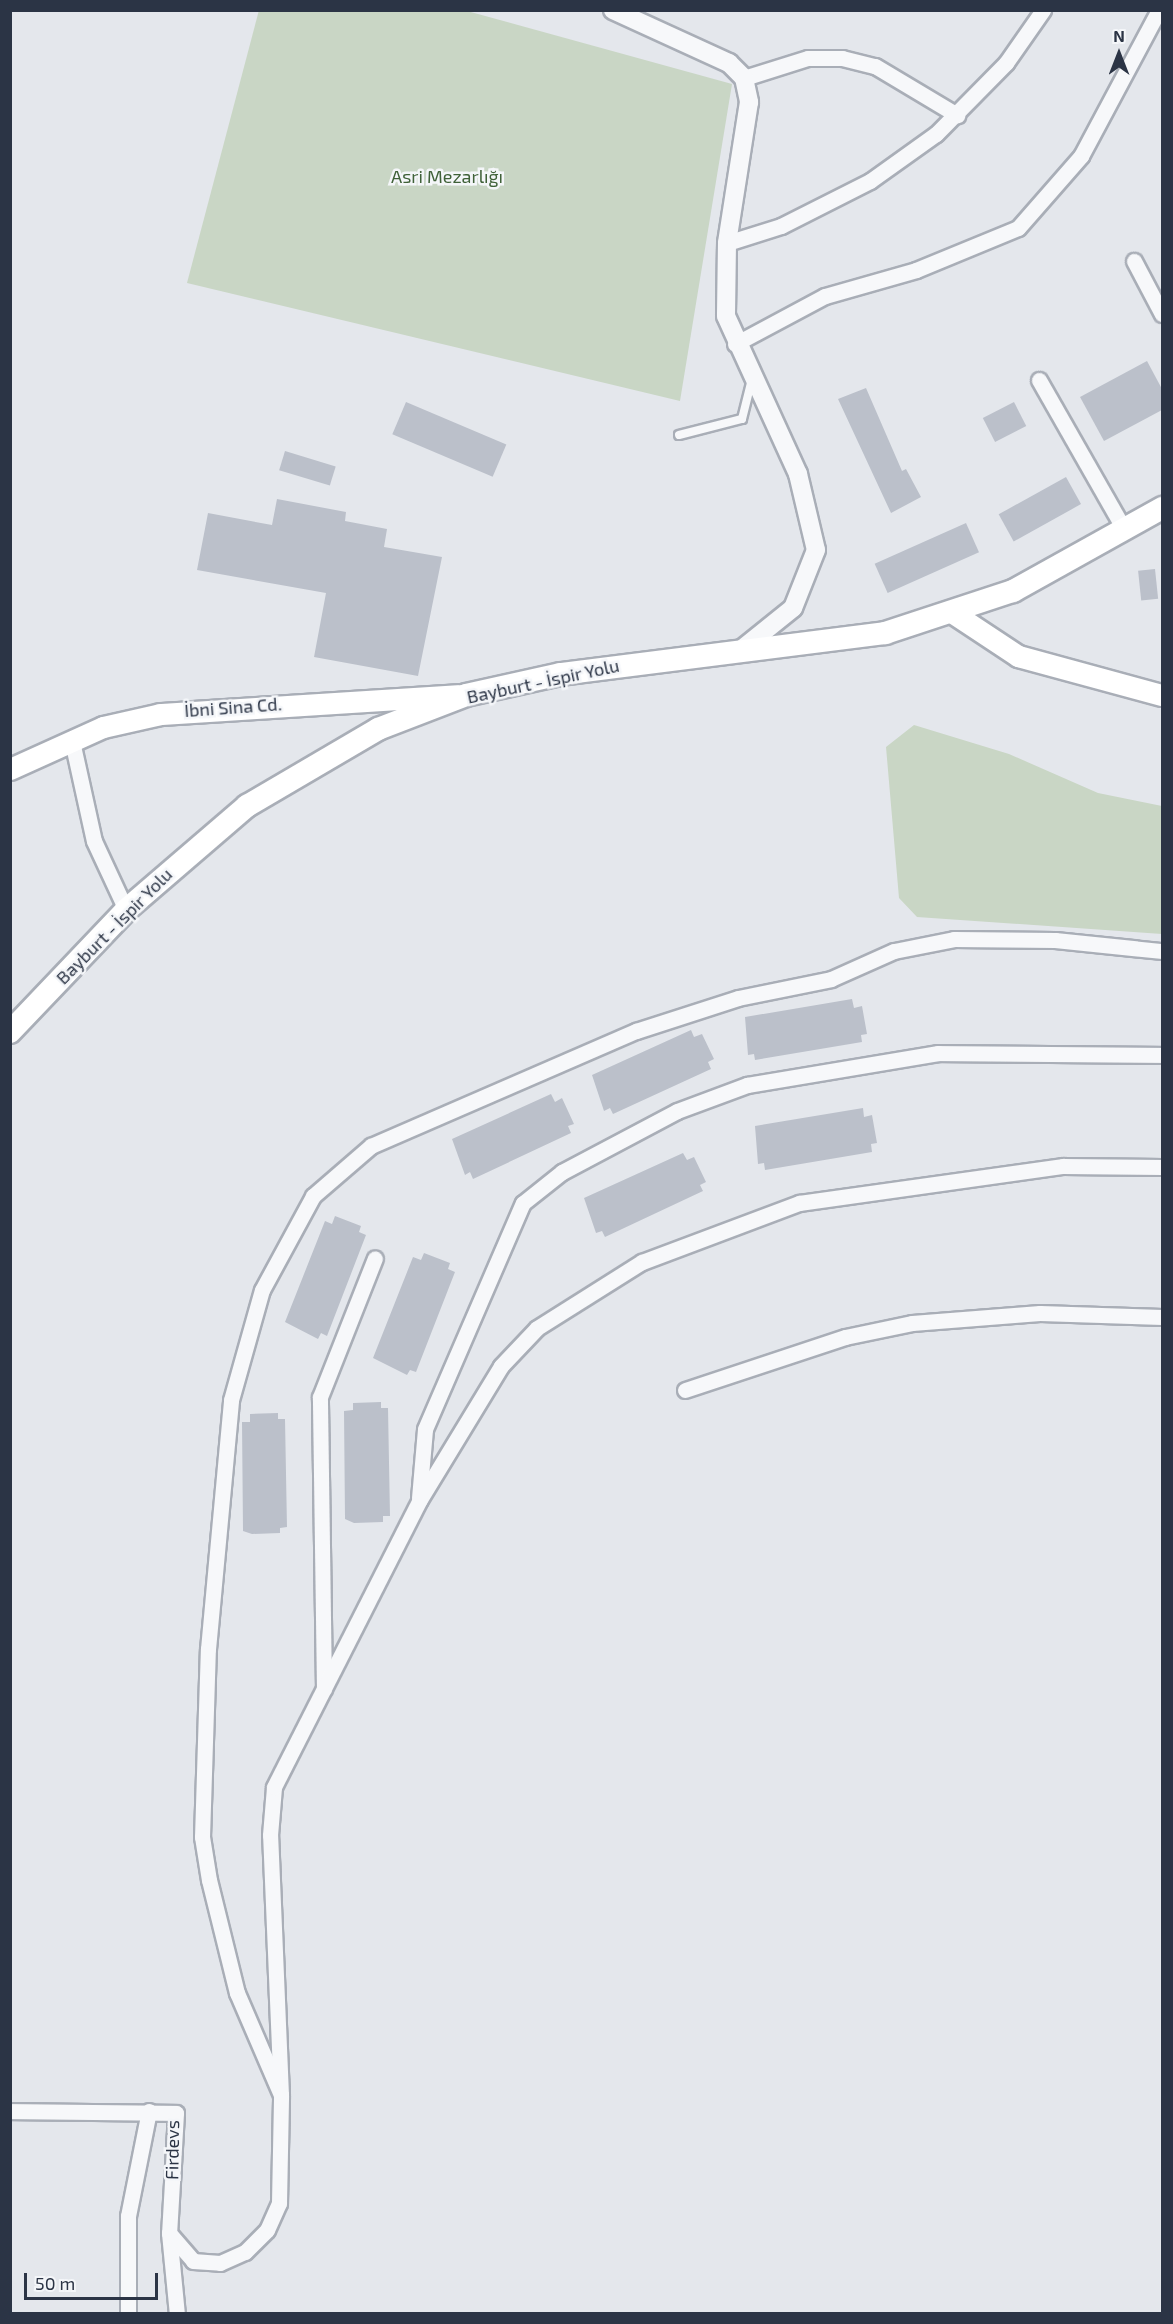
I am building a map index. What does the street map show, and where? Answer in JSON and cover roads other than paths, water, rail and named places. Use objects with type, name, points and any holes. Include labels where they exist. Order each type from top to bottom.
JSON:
[{"type":"main road","name":"Bayburt - İspir Yolu","points":[[10,1032],[126,910],[274,789],[378,729],[466,695],[642,660],[885,633],[1013,591],[1162,508]]},
{"type":"main road","points":[[950,611],[1018,656],[1162,695]]},
{"type":"main road","name":"İbni Sina Cd.","points":[[10,769],[103,727],[201,708],[466,695]]},
{"type":"street","points":[[613,10],[697,45],[744,78],[749,102],[727,243],[723,287],[735,344],[798,474],[816,550],[793,609],[742,649]]},
{"type":"street","points":[[727,243],[781,226],[870,181],[957,115],[1006,63],[1042,10]]},
{"type":"street","points":[[735,344],[825,296],[947,259],[1018,228],[1081,156],[1159,10]]},
{"type":"street","points":[[744,78],[808,58],[842,58],[875,66],[957,115]]},
{"type":"street","points":[[1134,261],[1162,314]]},
{"type":"street","points":[[1039,380],[1124,530]]},
{"type":"street","points":[[72,741],[94,841],[126,910]]},
{"type":"street","points":[[281,2094],[237,1993],[207,1869],[202,1837],[207,1649],[231,1400],[262,1290],[314,1196],[371,1146],[636,1031],[738,998],[831,979],[894,951],[954,939],[1055,940],[1162,951]]},
{"type":"street","points":[[419,1501],[425,1429],[523,1203],[562,1172],[677,1111],[747,1085],[938,1053],[1162,1055]]},
{"type":"street","points":[[169,2233],[193,2261],[220,2263],[245,2252],[267,2230],[279,2203],[281,2094],[270,1835],[274,1787],[295,1738],[324,1694],[419,1501],[501,1366],[546,1322],[642,1262],[799,1203],[1063,1166],[1162,1167]]},
{"type":"street","points":[[324,1694],[320,1397],[375,1258]]},
{"type":"street","points":[[685,1390],[845,1337],[912,1323],[1040,1313],[1162,1317]]},
{"type":"street","name":"Firdevs","points":[[10,2111],[176,2113],[169,2233],[177,2313]]},
{"type":"street","points":[[128,2313],[128,2216],[149,2111]]},
{"type":"lane","points":[[679,435],[737,423],[745,414],[752,379]]},
{"type":"park label","name":"Asri Mezarlığı","points":[[447,176]]}]
